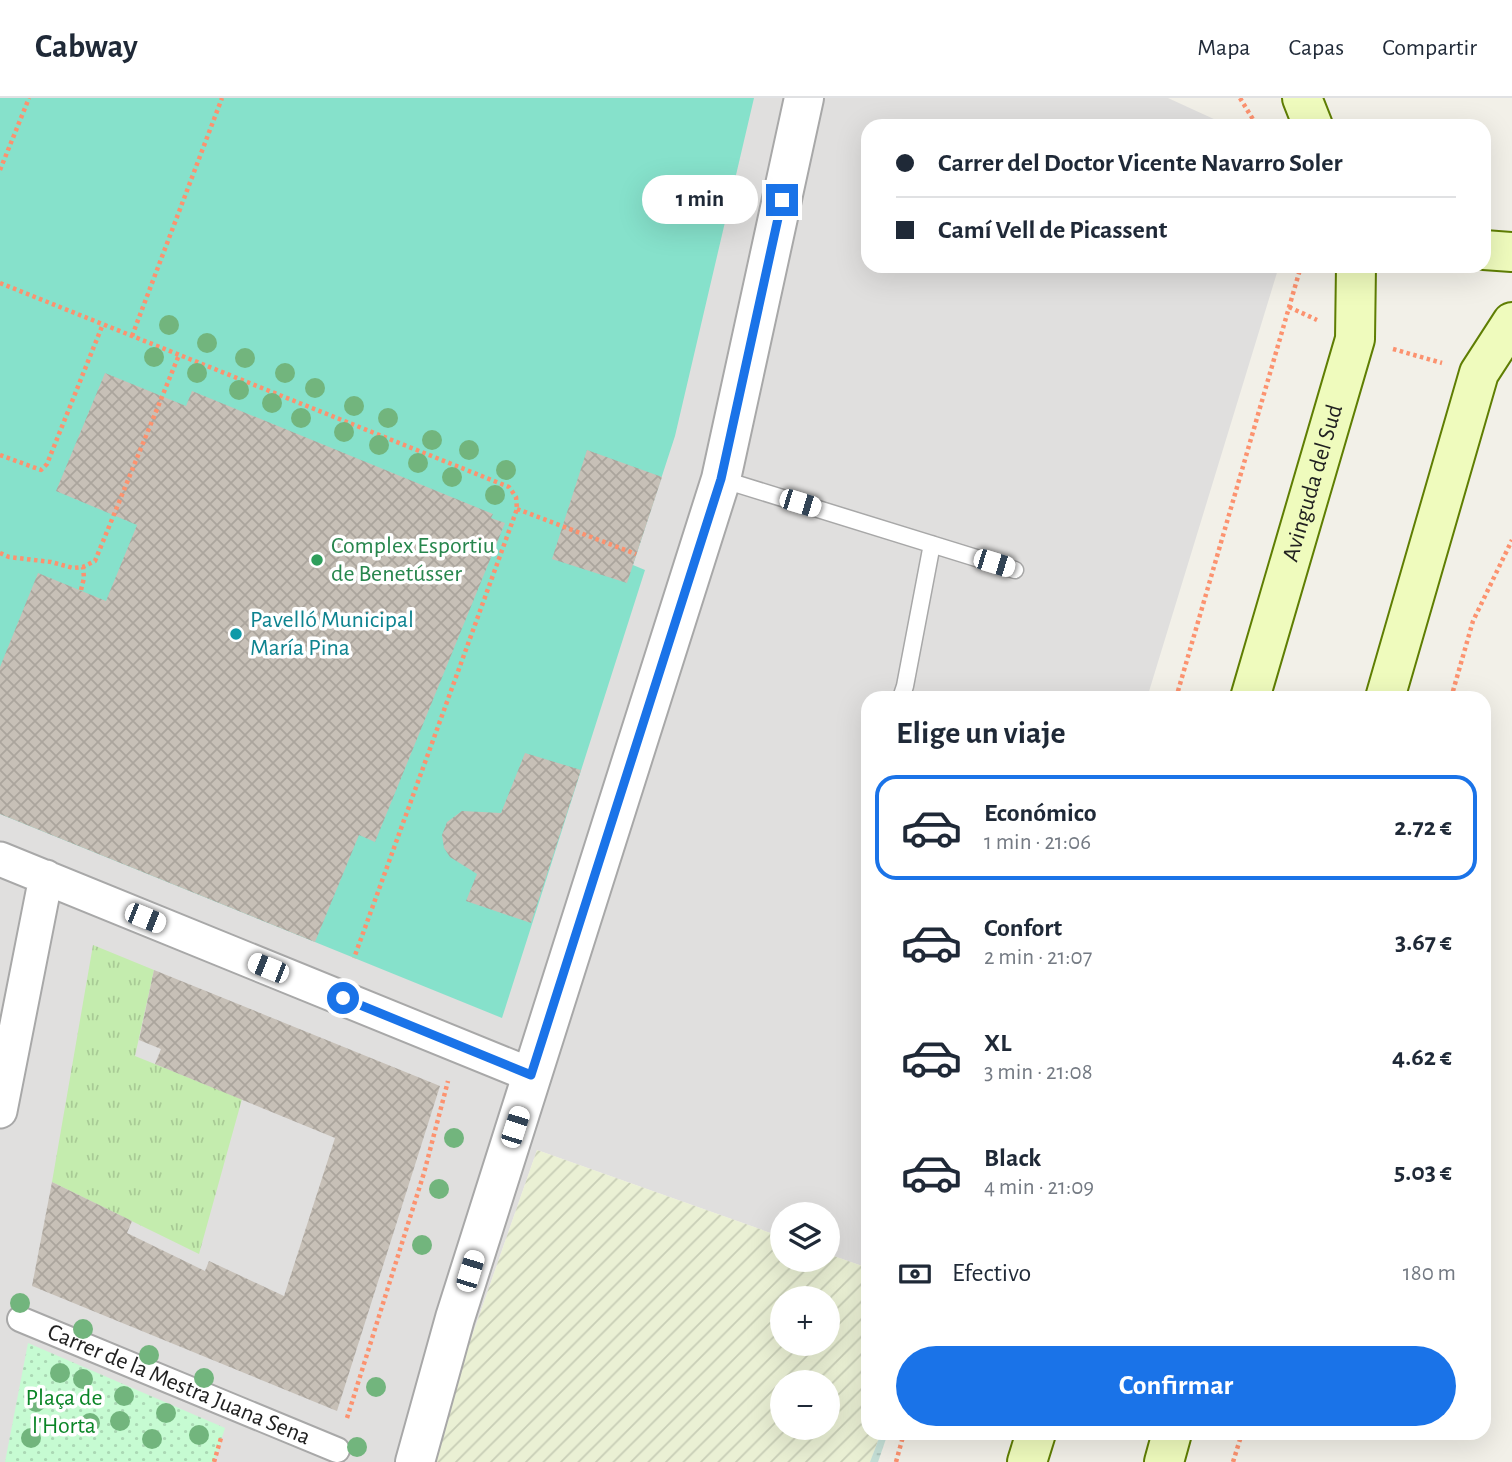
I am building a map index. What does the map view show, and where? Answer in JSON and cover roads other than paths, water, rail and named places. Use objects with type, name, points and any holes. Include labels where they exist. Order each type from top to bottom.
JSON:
[{"type":"main road","points":[[1302,98],[1310,119]]},
{"type":"main road","points":[[1491,250],[1512,252]]},
{"type":"main road","name":"Avinguda del Sud","points":[[1252,691],[1355,339],[1356,273]]},
{"type":"main road","points":[[1386,691],[1479,373],[1512,322]]},
{"type":"main road","points":[[1027,1462],[1034,1440]]},
{"type":"main road","points":[[1164,1462],[1170,1440]]},
{"type":"street","points":[[415,1462],[455,1318],[721,479],[804,98]]},
{"type":"street","points":[[0,859],[531,1075]]},
{"type":"street","points":[[0,1111],[46,877]]},
{"type":"street","name":"Carrer de la Mestra Juana Sena","points":[[20,1320],[337,1450]]},
{"type":"lane","points":[[721,479],[1015,570]]},
{"type":"lane","points":[[903,691],[932,544]]},
{"type":"place","name":"Complex Esportiu de Benetússer","points":[[317,560]]},
{"type":"place","name":"Pavelló Municipal María Pina","points":[[236,634]]},
{"type":"park label","name":"Plaça de l'Horta","points":[[64,1412]]}]
